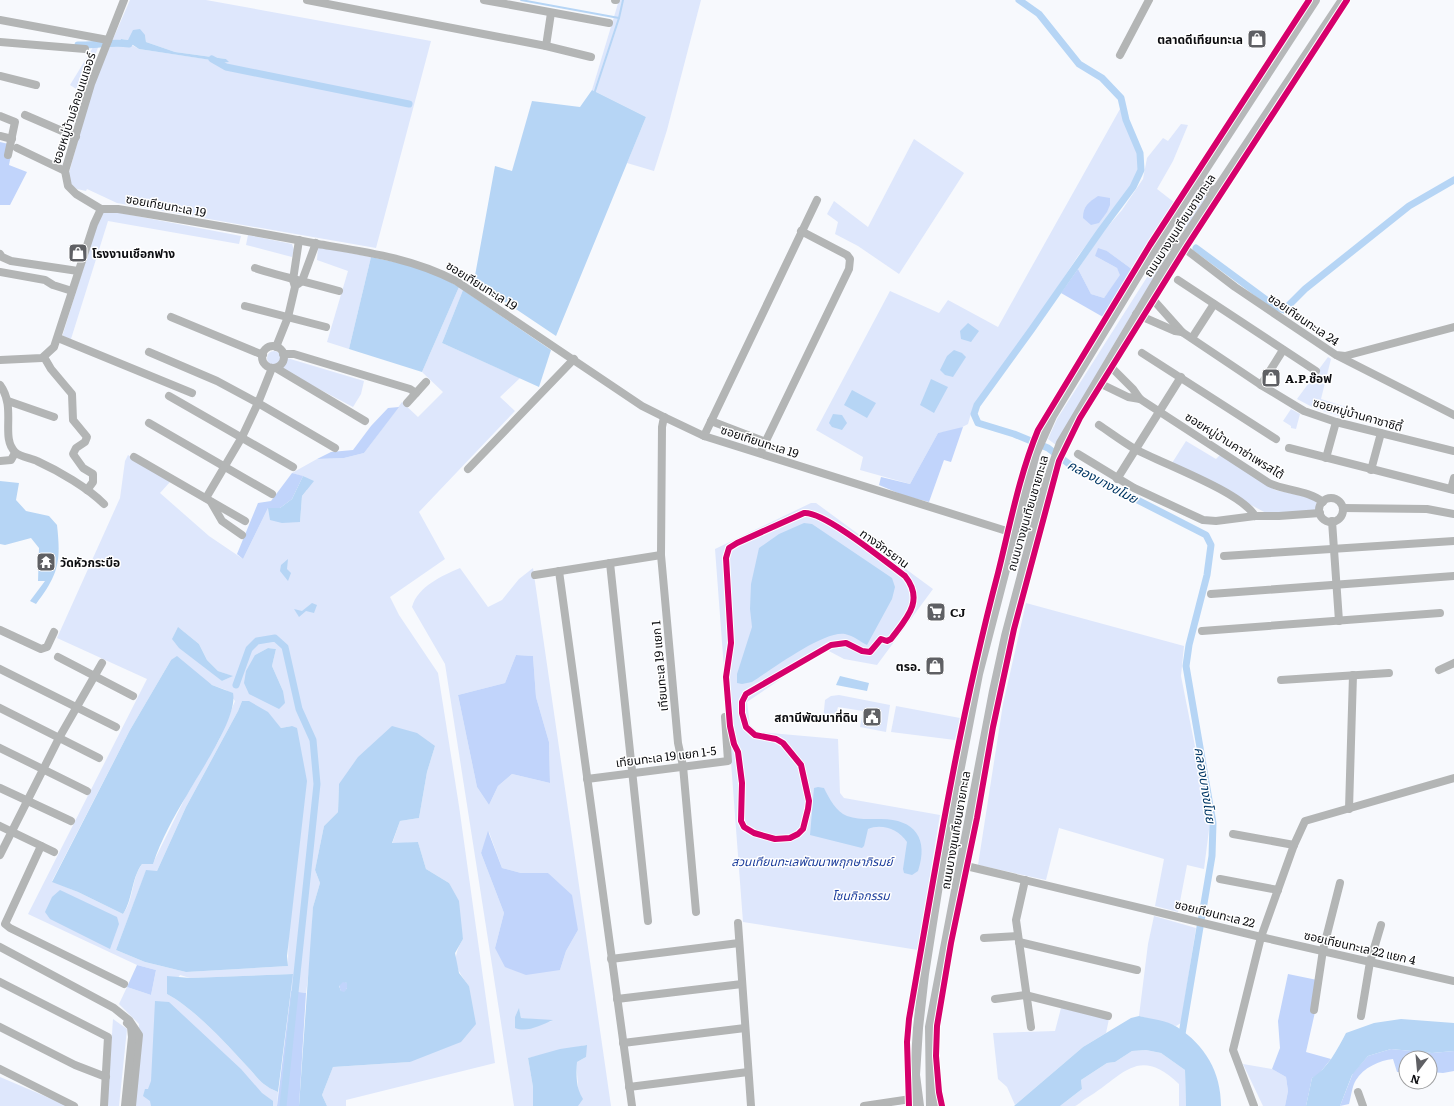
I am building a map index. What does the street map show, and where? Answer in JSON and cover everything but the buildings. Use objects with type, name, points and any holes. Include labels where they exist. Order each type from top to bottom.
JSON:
[{"type":"main road","name":"ถนนบางขุนเทียนชายทะเล","points":[[914,1104],[915,1075],[924,974],[942,860],[976,680],[1035,454],[1045,430],[1150,255],[1315,0]]},
{"type":"main road","name":"ถนนบางขุนเทียนชายทะเล","points":[[931,1106],[929,1077],[930,1027],[991,706],[1006,636],[1052,465],[1061,443],[1136,314],[1180,245],[1343,0]]},
{"type":"main road","points":[[1198,180],[1199,184],[1206,191],[1218,190]]},
{"type":"main road","points":[[1150,255],[1160,248],[1173,244],[1180,245]]},
{"type":"main road","points":[[929,1077],[939,1106]]},
{"type":"street","name":"ซอยหมู่บ้านอิคอนเนเจอร์","points":[[101,209],[76,194],[68,186],[65,171],[91,84],[122,0]]},
{"type":"street","points":[[307,0],[591,56]]},
{"type":"street","points":[[484,0],[609,23]]},
{"type":"street","points":[[1120,55],[1149,0]]},
{"type":"street","points":[[546,46],[551,13]]},
{"type":"street","points":[[0,20],[108,40]]},
{"type":"street","points":[[0,42],[85,49]]},
{"type":"street","points":[[0,76],[36,85]]},
{"type":"street","points":[[25,115],[76,137]]},
{"type":"street","points":[[0,116],[16,122],[8,155]]},
{"type":"street","points":[[0,136],[12,139]]},
{"type":"street","points":[[17,148],[65,171]]},
{"type":"street","points":[[704,436],[817,200]]},
{"type":"street","points":[[0,360],[34,360],[44,357],[54,347],[94,224],[101,209]]},
{"type":"street","name":"ซอยเทียนทะเล 19","points":[[101,209],[118,209],[316,243],[402,259],[434,269],[456,280],[642,406],[664,418],[704,436],[1013,534]]},
{"type":"street","points":[[760,453],[849,269],[850,263],[847,255],[801,231]]},
{"type":"street","points":[[276,347],[288,317],[294,284],[299,240]]},
{"type":"street","points":[[255,268],[294,284],[302,280],[316,243]]},
{"type":"street","name":"ซอยเทียนทะเล 24","points":[[1180,245],[1235,287],[1336,355],[1345,356],[1454,327]]},
{"type":"street","points":[[0,254],[2,257],[11,261],[78,271]]},
{"type":"street","points":[[297,261],[308,264]]},
{"type":"street","points":[[0,272],[45,280],[53,285],[72,290]]},
{"type":"street","points":[[302,280],[339,291]]},
{"type":"street","points":[[1178,280],[1316,371]]},
{"type":"street","name":"ซอยหมู่บ้านคาซาซิตี้","points":[[1149,295],[1182,332],[1261,385],[1304,411],[1336,422],[1454,451]]},
{"type":"street","points":[[1192,338],[1214,304]]},
{"type":"street","points":[[246,306],[326,327]]},
{"type":"street","points":[[1155,322],[1163,311]]},
{"type":"street","name":"ซอยหมู่บ้านคาซาซิตี้","points":[[1136,314],[1176,331],[1182,332]]},
{"type":"street","points":[[171,317],[263,355]]},
{"type":"street","points":[[58,338],[192,393]]},
{"type":"street","points":[[276,347],[283,354],[301,356],[416,392]]},
{"type":"street","points":[[276,347],[269,348],[263,355],[264,362],[366,420]]},
{"type":"street","points":[[1261,385],[1283,350]]},
{"type":"street","points":[[149,352],[217,381],[335,448]]},
{"type":"street","points":[[1142,353],[1276,439]]},
{"type":"street","points":[[208,500],[224,467],[242,437],[274,368],[283,362],[283,354]]},
{"type":"street","points":[[1336,355],[1454,415]]},
{"type":"street","points":[[44,357],[51,369],[70,390],[74,400],[73,420],[87,437],[86,442],[76,448],[73,454],[83,468],[93,474],[93,482],[87,490]]},
{"type":"street","points":[[468,468],[574,359]]},
{"type":"street","name":"ซอยหมู่บ้านคาซ่าเพรสโต้","points":[[1108,364],[1133,389],[1140,399],[1269,483],[1311,496],[1323,502],[1333,498],[1340,501],[1343,508]]},
{"type":"street","points":[[1117,479],[1181,377]]},
{"type":"street","points":[[1116,391],[1123,379]]},
{"type":"street","points":[[407,402],[426,382]]},
{"type":"street","name":"ซอยหมู่บ้านคาซ่าเพรสโต้","points":[[1097,382],[1128,397],[1140,399]]},
{"type":"street","points":[[0,385],[6,394],[8,401],[9,444],[15,452],[38,461],[87,490],[104,504]]},
{"type":"street","points":[[169,396],[293,467]]},
{"type":"street","points":[[8,401],[54,417]]},
{"type":"street","name":"เทียนทะเล 19 แยก 1","points":[[664,418],[662,427],[661,555],[678,743],[683,766],[696,912]]},
{"type":"street","points":[[711,421],[766,442]]},
{"type":"street","points":[[1326,458],[1336,422]]},
{"type":"street","points":[[149,423],[272,494]]},
{"type":"street","points":[[1099,425],[1135,449],[1222,490],[1252,510],[1256,516]]},
{"type":"street","points":[[1371,470],[1381,433]]},
{"type":"street","points":[[1289,448],[1452,490],[1454,478]]},
{"type":"street","points":[[0,461],[6,462],[11,460],[15,452]]},
{"type":"street","points":[[1078,454],[1117,479],[1203,520],[1216,521],[1256,516],[1320,513]]},
{"type":"street","points":[[134,457],[245,521]]},
{"type":"street","points":[[208,500],[222,521],[242,535]]},
{"type":"street","points":[[1323,502],[1320,505],[1320,513],[1325,519],[1332,521],[1342,516],[1343,508],[1428,509],[1454,514]]},
{"type":"street","points":[[1332,521],[1339,621]]},
{"type":"street","points":[[1224,556],[1454,541]]},
{"type":"street","points":[[535,575],[661,555]]},
{"type":"street","points":[[610,563],[648,921]]},
{"type":"street","points":[[559,571],[632,1106]]},
{"type":"street","points":[[1211,594],[1454,576]]},
{"type":"street","points":[[1202,631],[1440,613]]},
{"type":"street","points":[[0,630],[41,649],[47,647],[54,632]]},
{"type":"street","points":[[58,656],[133,696]]},
{"type":"street","points":[[0,855],[58,738],[102,663]]},
{"type":"street","points":[[1439,670],[1454,663]]},
{"type":"street","points":[[0,669],[116,727]]},
{"type":"street","points":[[1281,680],[1389,673]]},
{"type":"street","points":[[1349,809],[1353,675]]},
{"type":"street","points":[[0,708],[99,758]]},
{"type":"street","name":"เทียนทะเล 19 แยก 1-5","points":[[588,779],[633,772],[728,761],[725,717]]},
{"type":"street","points":[[0,748],[87,791]]},
{"type":"street","name":"ซอยเทียนทะเล 22","points":[[962,865],[1261,936],[1294,845],[1305,821],[1454,778]]},
{"type":"street","points":[[0,788],[71,822]]},
{"type":"street","points":[[0,826],[54,852]]},
{"type":"street","points":[[1233,834],[1294,845]]},
{"type":"street","points":[[41,846],[5,924],[10,928],[124,984]]},
{"type":"street","points":[[1024,880],[1016,912],[1025,995],[1031,1027]]},
{"type":"street","points":[[1220,880],[1278,890]]},
{"type":"street","points":[[1314,1010],[1323,950],[1340,883]]},
{"type":"street","points":[[738,923],[751,1106]]},
{"type":"street","points":[[1361,1016],[1370,962],[1382,925]]},
{"type":"street","points":[[1254,1106],[1233,1050],[1261,936]]},
{"type":"street","name":"ซอยเทียนทะเล 22 แยก 4","points":[[1261,936],[1454,981]]},
{"type":"street","points":[[984,938],[1019,939],[1138,970]]},
{"type":"street","points":[[611,959],[739,943]]},
{"type":"street","points":[[0,947],[114,1008],[129,1020],[139,1035],[132,1106]]},
{"type":"street","points":[[0,952],[105,1007],[130,1027],[131,1051],[125,1106]]},
{"type":"street","points":[[0,983],[108,1037],[104,1106]]},
{"type":"street","points":[[617,999],[742,984]]},
{"type":"street","points":[[995,999],[1025,995],[1108,1016]]},
{"type":"street","points":[[0,1027],[75,1065],[106,1077]]},
{"type":"street","points":[[623,1043],[745,1028]]},
{"type":"street","points":[[0,1069],[74,1106]]},
{"type":"street","points":[[629,1087],[748,1072]]},
{"type":"street","points":[[1358,1092],[1363,1106]]},
{"type":"street","points":[[864,1106],[914,1104]]},
{"type":"green space","points":[[130,0],[206,0],[431,41],[376,248],[117,203],[87,189],[86,191],[77,189],[69,183],[69,173],[93,85]],"holes":[[[145,35],[146,42],[175,52],[226,59],[228,62],[220,63],[219,66],[212,60],[139,49],[121,39],[128,40]]]},
{"type":"green space","points":[[619,0],[701,0],[667,130],[654,171],[627,163],[646,117],[592,90]]},
{"type":"green space","points":[[95,44],[99,45],[81,92],[70,85]]},
{"type":"green space","points":[[1120,109],[1137,153],[1139,169],[1132,185],[1078,256],[1037,318],[979,399],[972,410],[968,424],[957,430],[938,433],[910,484],[860,470],[863,457],[816,430],[890,291],[939,313],[948,300],[998,327]]},
{"type":"green space","points":[[1181,124],[1188,125],[1173,161],[1157,189],[1175,203],[1133,270],[1107,251],[1095,256],[1117,268],[1121,275],[1104,298],[1091,294],[1078,269],[1143,179],[1147,158],[1163,138],[1168,141]]},
{"type":"green space","points":[[914,139],[964,173],[899,274],[858,246],[835,234],[838,222],[827,214],[834,201],[868,227]]},
{"type":"green space","points":[[1199,191],[1208,196],[1186,230],[1178,228],[1177,224]]},
{"type":"green space","points":[[110,211],[241,236],[239,244],[108,221],[71,339],[62,337],[100,214]]},
{"type":"green space","points":[[248,235],[292,244],[294,250],[292,257],[246,245]]},
{"type":"green space","points":[[318,247],[371,257],[349,349],[327,342],[348,271],[317,260]]},
{"type":"green space","points":[[1163,252],[1166,254],[1166,257],[1056,445],[1048,439],[1057,419]]},
{"type":"green space","points":[[459,287],[463,290],[442,343],[520,378],[500,397],[515,411],[419,512],[445,559],[390,597],[399,615],[438,673],[459,806],[495,1063],[346,1100],[346,1106],[327,1106],[322,1095],[333,1067],[410,1062],[469,986],[460,974],[456,963],[457,952],[463,939],[449,883],[426,869],[418,842],[392,844],[400,821],[419,818],[427,772],[435,746],[339,784],[338,812],[324,826],[315,870],[320,883],[313,907],[311,955],[306,993],[291,991],[292,974],[190,978],[180,975],[167,994],[187,1007],[207,1025],[259,1080],[278,1092],[277,1106],[134,1106],[139,1024],[119,1004],[127,987],[151,995],[156,970],[137,965],[28,914],[147,679],[57,638],[120,498],[125,461],[128,455],[170,482],[160,493],[209,536],[243,559],[268,508],[300,522],[302,496],[307,490],[305,477],[292,473],[317,459],[344,458],[364,453],[402,402],[418,417],[443,392],[422,372]],"holes":[[[179,628],[199,644],[207,660],[218,671],[232,676],[222,681]],[[268,648],[276,649],[272,666],[283,691],[255,655]],[[171,660],[212,685],[226,690],[235,701],[219,740],[186,796],[153,863],[142,864],[138,870],[127,908],[123,914],[52,881],[130,730]],[[242,701],[267,712],[281,728],[292,726],[288,966],[186,972],[145,962],[116,950],[146,871],[157,871],[186,807]]]},
{"type":"green space","points":[[274,351],[279,353],[281,358],[279,363],[274,365],[269,363],[267,358],[269,353]]},
{"type":"green space","points":[[1328,357],[1331,359],[1321,399],[1346,407],[1343,417],[1316,409],[1297,399]]},
{"type":"green space","points":[[287,358],[364,381],[361,394],[353,407],[285,371],[283,367]]},
{"type":"green space","points":[[1291,409],[1300,414],[1296,429],[1291,428],[1291,426],[1283,421]]},
{"type":"green space","points":[[1186,441],[1216,459],[1220,455],[1275,490],[1311,498],[1318,504],[1316,510],[1268,514],[1172,463]]},
{"type":"green space","name":"สวนเทียนทะเลพัฒนาพฤกษาภิรมย์","points":[[811,503],[816,503],[933,589],[877,665],[844,659],[825,649],[747,702],[750,725],[758,732],[838,739],[840,793],[844,798],[940,815],[918,950],[743,922],[715,549]]},
{"type":"green space","points":[[460,568],[488,607],[502,600],[519,579],[533,568],[611,1106],[578,1106],[579,1095],[577,1062],[586,1057],[586,1045],[528,1058],[533,1087],[533,1106],[514,1106],[445,664],[412,607],[415,600],[425,588],[438,578]],"holes":[[[516,655],[533,656],[536,697],[549,742],[550,783],[512,774],[498,786],[489,805],[477,787],[458,695],[505,683]],[[489,832],[502,868],[521,873],[548,873],[578,930],[566,951],[560,970],[495,948],[504,913],[481,853]],[[519,1009],[521,1018],[552,1021],[515,1028]]]},
{"type":"green space","points":[[1026,603],[1184,646],[1181,676],[1210,822],[1204,869],[1187,865],[1178,912],[1155,906],[1164,859],[1059,828],[1046,880],[978,865],[1003,704]]},
{"type":"green space","points":[[839,695],[890,705],[886,732],[860,727],[863,711],[838,707],[833,723],[823,721],[825,700],[831,696]]},
{"type":"green space","points":[[896,706],[960,718],[955,740],[891,732]]},
{"type":"green space","points":[[1154,916],[1196,928],[1181,1023],[1176,1026],[1139,1016],[1148,944]]},
{"type":"green space","points":[[1061,1008],[1109,1019],[1106,1033],[1083,1047],[1015,1105],[1007,1087],[998,1079],[993,1033],[1055,1031]]},
{"type":"green space","points":[[113,1019],[127,1029],[119,1106],[107,1106]]},
{"type":"green space","points":[[1146,1050],[1161,1053],[1185,1070],[1186,1106],[1179,1106],[1179,1084],[1164,1072],[1152,1066],[1141,1065],[1130,1068],[1120,1074],[1075,1106],[1060,1106],[1082,1089],[1081,1080],[1107,1063],[1115,1062],[1132,1051]]},
{"type":"green space","points":[[1243,1064],[1272,1069],[1286,1077],[1288,1091],[1285,1106],[1263,1106]]},
{"type":"green space","points":[[0,1077],[68,1106],[0,1106]]},
{"type":"shaded area","points":[[140,29],[145,35],[146,42],[175,52],[226,59],[229,62],[220,63],[219,66],[211,60],[139,49],[133,45],[120,42],[121,39],[128,40],[133,30]]},
{"type":"shaded area","points":[[592,90],[646,117],[556,336],[474,281],[495,166],[512,171],[532,101],[580,107]]},
{"type":"shaded area","points":[[0,142],[13,145],[9,165],[27,172],[10,205],[0,205]]},
{"type":"shaded area","points":[[1098,196],[1110,198],[1110,205],[1099,223],[1091,225],[1083,218],[1083,214],[1085,207],[1089,202]]},
{"type":"shaded area","points":[[1098,248],[1107,251],[1133,270],[1103,317],[1061,293],[1078,269],[1091,294],[1104,298],[1120,275],[1117,268],[1095,256]]},
{"type":"shaded area","points":[[371,257],[432,272],[459,287],[422,372],[349,349]]},
{"type":"shaded area","points":[[463,290],[551,350],[539,387],[442,343]]},
{"type":"shaded area","points":[[968,323],[979,331],[971,342],[961,339],[960,331]]},
{"type":"shaded area","points":[[954,350],[962,353],[966,357],[953,377],[945,375],[940,370],[947,356]]},
{"type":"shaded area","points":[[931,379],[948,387],[934,413],[920,405]]},
{"type":"shaded area","points":[[852,390],[876,403],[867,418],[844,405]]},
{"type":"shaded area","points":[[399,407],[364,453],[344,458],[317,459],[331,452],[353,450],[371,426],[388,408]]},
{"type":"shaded area","points":[[833,414],[842,415],[847,423],[842,430],[832,427],[829,423]]},
{"type":"shaded area","points":[[963,427],[951,462],[944,460],[929,502],[905,496],[879,485],[881,477],[910,484],[938,433]]},
{"type":"shaded area","points":[[292,473],[303,476],[292,499],[280,508],[268,508],[243,559],[237,554],[258,503],[271,501]]},
{"type":"shaded area","points":[[303,476],[314,481],[302,496],[300,522],[282,523],[270,520],[268,508],[280,508],[292,499]]},
{"type":"shaded area","points":[[0,481],[19,483],[16,500],[26,511],[49,516],[57,525],[59,548],[57,567],[50,584],[36,604],[30,601],[45,581],[38,581],[39,548],[31,538],[5,545],[0,544]]},
{"type":"shaded area","points":[[804,523],[812,524],[892,578],[895,587],[892,599],[867,645],[854,637],[845,634],[836,634],[811,644],[752,682],[742,684],[737,683],[737,674],[752,627],[750,609],[751,584],[759,548],[779,534]]},
{"type":"shaded area","points":[[288,559],[287,569],[291,573],[288,581],[280,571],[281,565]]},
{"type":"shaded area","points":[[312,603],[317,605],[314,613],[306,611],[299,617],[294,609],[302,611]]},
{"type":"shaded area","points":[[178,627],[199,644],[207,660],[218,671],[233,676],[222,681],[179,648],[172,639]]},
{"type":"shaded area","points":[[268,648],[276,649],[272,666],[283,691],[285,703],[279,709],[249,694],[244,683],[246,671],[255,655]]},
{"type":"shaded area","points":[[516,655],[533,656],[536,697],[549,742],[550,783],[512,774],[498,786],[489,805],[477,787],[458,695],[505,683]]},
{"type":"shaded area","points":[[177,656],[212,685],[233,693],[233,703],[230,716],[224,730],[173,820],[153,864],[142,864],[138,870],[129,902],[123,914],[78,892],[52,882],[130,730],[171,660]]},
{"type":"shaded area","points":[[840,676],[869,683],[867,691],[836,685]]},
{"type":"shaded area","points":[[242,701],[249,701],[268,712],[281,728],[292,726],[297,728],[307,781],[287,956],[288,966],[186,972],[145,962],[116,950],[146,870],[157,871],[186,807]]},
{"type":"shaded area","points":[[392,726],[417,733],[435,746],[427,772],[419,818],[400,821],[392,843],[418,842],[426,869],[449,883],[459,901],[463,939],[455,953],[459,973],[469,986],[476,1024],[461,1042],[410,1062],[333,1067],[322,1095],[327,1106],[299,1106],[313,907],[320,883],[315,870],[324,826],[338,812],[339,784],[358,757]],"holes":[[[343,982],[347,983],[347,988],[344,992],[341,991],[339,986]]]},
{"type":"shaded area","points":[[814,788],[824,788],[836,808],[847,816],[859,819],[893,820],[911,827],[920,840],[922,849],[918,871],[912,875],[904,873],[903,869],[907,842],[904,837],[889,828],[873,827],[868,829],[864,846],[862,848],[810,835]]},
{"type":"shaded area","points":[[488,831],[502,868],[521,873],[548,873],[572,895],[578,930],[566,951],[560,970],[526,975],[505,967],[495,948],[504,913],[481,853]]},
{"type":"shaded area","points":[[60,890],[117,917],[119,924],[110,949],[50,919],[45,912],[52,897]]},
{"type":"shaded area","points":[[137,965],[156,970],[151,995],[127,987]]},
{"type":"shaded area","points":[[293,974],[278,1092],[259,1080],[207,1025],[187,1007],[167,994],[167,976],[190,978]]},
{"type":"shaded area","points":[[1288,974],[1322,981],[1306,1052],[1331,1059],[1318,1075],[1312,1078],[1306,1106],[1285,1106],[1288,1091],[1286,1077],[1272,1069],[1280,1048],[1278,1021]]},
{"type":"shaded area","points":[[343,981],[347,983],[347,988],[344,993],[341,992],[339,985]]},
{"type":"shaded area","points":[[291,991],[306,993],[299,1106],[277,1106]]},
{"type":"shaded area","points":[[155,1001],[169,1002],[241,1069],[262,1093],[273,1101],[273,1106],[151,1106],[150,1101],[143,1096],[145,1089],[148,1089],[151,1081]]},
{"type":"shaded area","points":[[519,1008],[521,1018],[553,1020],[529,1029],[524,1030],[515,1028],[515,1017]]},
{"type":"shaded area","points":[[1139,1016],[1163,1021],[1173,1025],[1196,1042],[1210,1060],[1218,1082],[1221,1106],[1186,1106],[1185,1070],[1161,1053],[1146,1050],[1132,1051],[1115,1062],[1107,1063],[1081,1080],[1082,1089],[1060,1106],[1014,1106],[1083,1047],[1131,1018]]},
{"type":"shaded area","points":[[1401,1019],[1454,1023],[1454,1051],[1438,1052],[1438,1050],[1391,1049],[1368,1056],[1352,1075],[1340,1106],[1306,1106],[1312,1078],[1327,1064],[1336,1052],[1346,1033],[1374,1023]]},
{"type":"shaded area","points":[[587,1045],[586,1057],[577,1062],[577,1082],[583,1099],[578,1106],[533,1106],[533,1087],[528,1058],[560,1049]]},
{"type":"shaded area","points":[[1391,1049],[1401,1050],[1398,1050],[1398,1072],[1393,1059],[1372,1065],[1367,1068],[1356,1080],[1349,1104],[1340,1106],[1353,1073],[1368,1056]]},
{"type":"shaded area","points":[[1454,1051],[1454,1071],[1438,1073],[1438,1052]]},
{"type":"waterway","points":[[521,0],[619,18]]},
{"type":"waterway","points":[[594,94],[619,18],[623,0]]},
{"type":"waterway","name":"คลองบางขโมย","points":[[1019,0],[1039,14],[1079,64],[1102,78],[1121,98],[1126,120],[1140,153],[1141,170],[1133,187],[977,405],[974,414],[978,423],[1014,434],[1048,448],[1073,467],[1206,535],[1211,545],[1207,575],[1189,645],[1186,666],[1213,823],[1212,856],[1181,1040]]},
{"type":"waterway","points":[[78,45],[116,43],[129,44]]},
{"type":"waterway","points":[[212,59],[226,67],[409,104]]},
{"type":"waterway","points":[[1196,248],[1276,307],[1284,310],[1305,289],[1409,206],[1454,180]]},
{"type":"waterway","points":[[236,685],[249,649],[257,641],[275,638],[285,647],[299,709],[313,740],[317,784],[283,1106]]},
{"type":"cycle path","points":[[909,1106],[907,1042],[909,1019],[928,907],[971,684],[1015,501],[1031,447],[1038,430],[1150,245],[1309,0]]},
{"type":"cycle path","points":[[942,1106],[939,1092],[936,1056],[937,1026],[951,943],[977,818],[993,727],[1014,629],[1059,461],[1080,418],[1187,246],[1347,0]]},
{"type":"cycle path","name":"ทางจักรยาน","points":[[804,513],[826,520],[840,528],[905,576],[911,585],[913,602],[907,617],[891,639],[887,641],[881,639],[870,652],[862,651],[846,643],[831,645],[746,694],[742,702],[742,713],[746,727],[755,735],[776,739],[783,743],[801,765],[809,801],[803,829],[798,834],[790,838],[775,839],[754,833],[744,827],[741,821],[742,783],[738,752],[734,744],[730,726],[726,677],[731,643],[726,558],[729,548],[737,543],[804,513]]},
{"type":"place","name":"ตลาดดีเทียนทะเล","points":[[1257,39]]},
{"type":"place","name":"โรงงานเชือกฟาง","points":[[78,253]]},
{"type":"place","name":"A.P.ช๊อฟ","points":[[1271,378]]},
{"type":"place","name":"วัดหัวกระบือ","points":[[46,562]]},
{"type":"place","name":"CJ","points":[[936,612]]},
{"type":"place","name":"ตรอ.","points":[[935,666]]},
{"type":"place","name":"สถานีพัฒนาที่ดิน","points":[[872,717]]},
{"type":"park label","name":"โซนกิจกรรม","points":[[861,895]]}]
